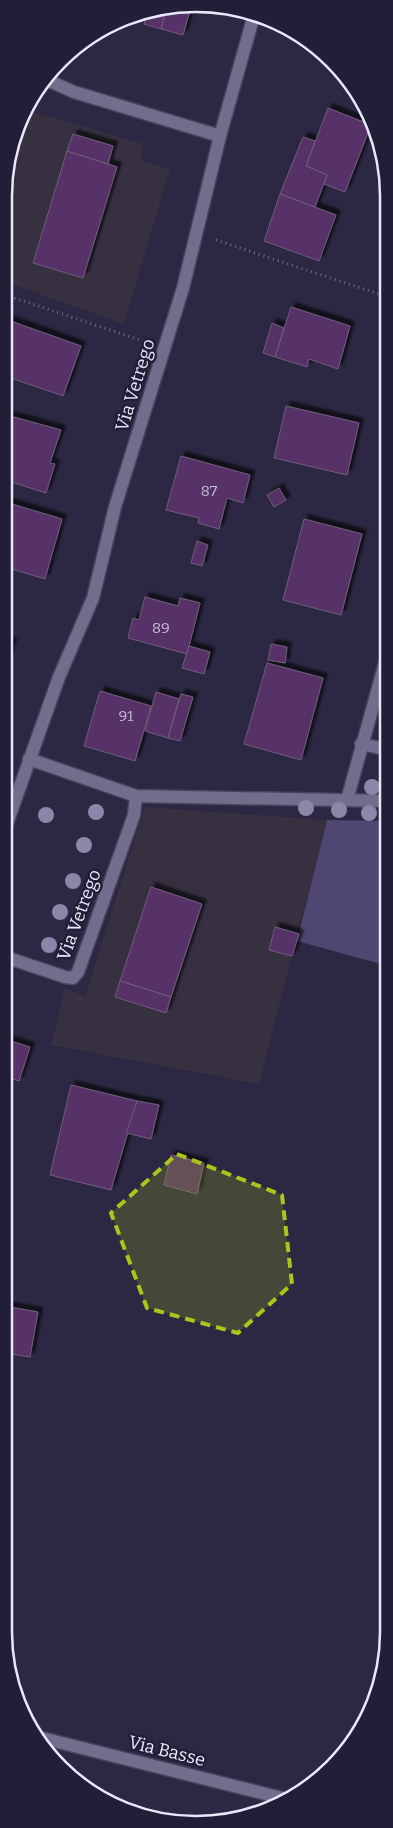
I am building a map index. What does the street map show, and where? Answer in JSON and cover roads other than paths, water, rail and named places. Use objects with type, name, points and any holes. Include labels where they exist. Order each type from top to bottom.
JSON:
[{"type":"street","name":"Via Vetrego","points":[[12,809],[59,677],[93,598],[115,507],[165,348],[197,234],[220,136],[252,21]]},
{"type":"street","points":[[52,82],[74,92],[220,136]]},
{"type":"street","points":[[347,800],[380,679]]},
{"type":"street","points":[[361,744],[380,748]]},
{"type":"street","points":[[29,759],[136,796],[380,801]]},
{"type":"street","name":"Via Vetrego","points":[[12,960],[64,977],[73,978],[78,972],[134,815],[136,796]]},
{"type":"street","name":"Via Basse","points":[[48,1739],[278,1797]]}]
